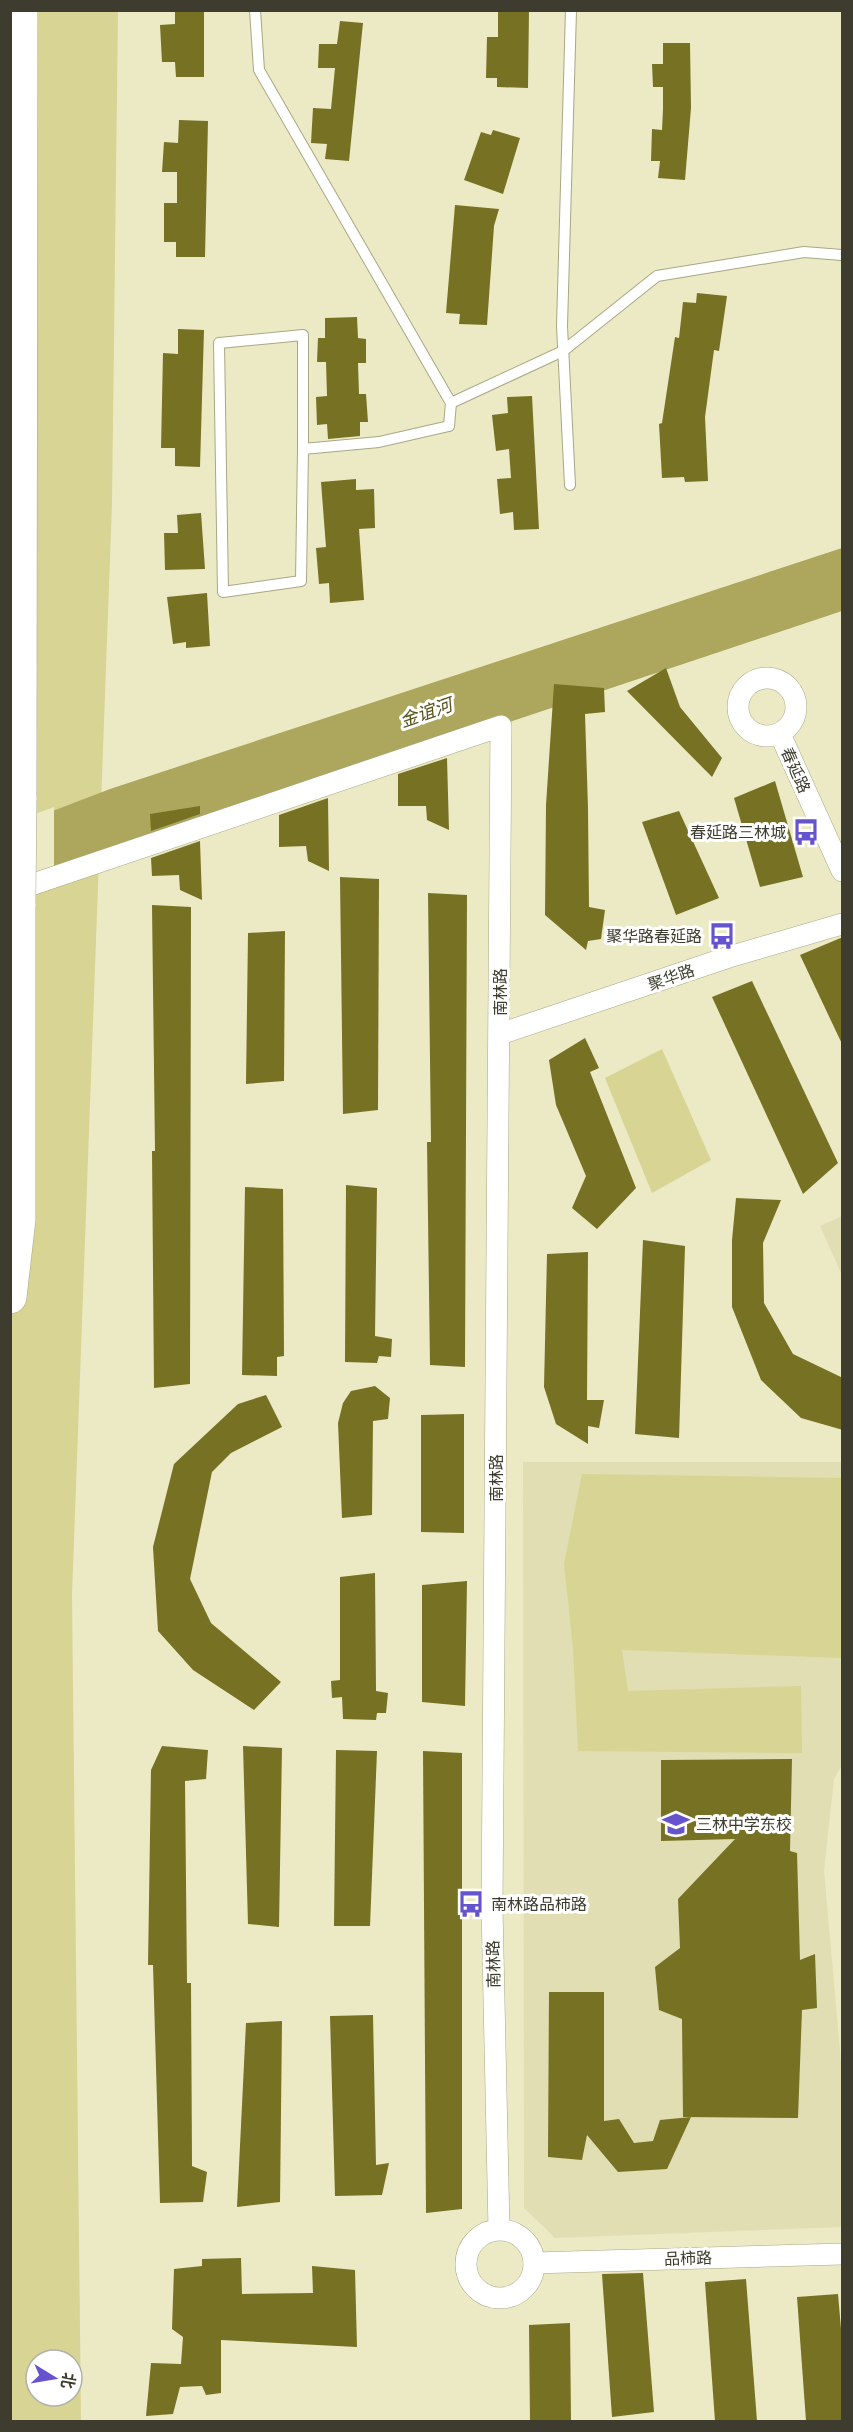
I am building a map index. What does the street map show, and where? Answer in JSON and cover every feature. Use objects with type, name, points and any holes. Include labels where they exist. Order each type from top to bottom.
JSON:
[{"type":"highway","points":[[10,1297],[19,1219],[15,898],[20,800],[21,10]]},
{"type":"street","name":"南林路","points":[[15,898],[501,726],[492,1895],[499,2229]]},
{"type":"street","name":"春延路","points":[[780,734],[843,871]]},
{"type":"street","name":"聚华路","points":[[500,1034],[729,957],[843,924]]},
{"type":"street","points":[[499,2229],[512,2231],[523,2239],[531,2248],[534,2263],[532,2277],[525,2288],[515,2295],[501,2299],[486,2296],[476,2290],[468,2279],[465,2265],[467,2252],[474,2240],[485,2232],[499,2229]]},
{"type":"street","name":"品柿路","points":[[534,2263],[843,2254]]},
{"type":"lane","points":[[255,10],[258,70],[451,403],[449,426],[379,442],[303,448]]},
{"type":"lane","points":[[570,485],[562,326],[571,10]]},
{"type":"lane","points":[[451,403],[563,351],[657,276],[804,252],[843,255]]},
{"type":"lane","points":[[303,335],[303,448],[301,581],[223,592],[219,343],[303,335]]},
{"type":"shaded area","points":[[118,10],[112,504],[72,1595],[80,2348],[24,2348],[24,2408],[81,2408],[81,2421],[11,2422],[10,11]]},
{"type":"shaded area","points":[[662,1049],[711,1160],[652,1193],[605,1078]]},
{"type":"shaded area","points":[[842,1216],[842,1275],[820,1226]]},
{"type":"shaded area","name":"三林中学东校","points":[[523,1462],[842,1462],[842,1765],[834,1779],[824,1870],[842,2074],[842,2227],[555,2238],[524,2208]]},
{"type":"shaded area","points":[[582,1474],[842,1478],[842,1658],[622,1650],[628,1691],[801,1686],[802,1753],[578,1751],[573,1648],[564,1564]]},
{"type":"water","name":"金谊河","points":[[842,548],[842,611],[99,859],[11,886],[11,827],[110,789]]},
{"type":"pier","points":[[54,807],[54,875],[10,889],[10,823]]},
{"type":"building","points":[[175,10],[204,10],[204,77],[176,77],[175,62],[162,62],[160,25],[175,24]]},
{"type":"building","points":[[498,10],[529,10],[528,88],[497,87],[497,78],[486,78],[487,37],[498,37]]},
{"type":"building","points":[[340,21],[363,23],[349,161],[325,159],[327,144],[311,143],[313,108],[331,109],[335,68],[318,68],[319,44],[337,44]]},
{"type":"building","points":[[663,43],[690,43],[691,108],[685,180],[658,178],[660,161],[651,161],[652,129],[662,130],[663,109],[663,87],[653,87],[652,64],[663,64]]},
{"type":"building","points":[[179,120],[208,121],[205,257],[176,257],[176,242],[164,242],[164,203],[177,203],[177,172],[162,172],[164,142],[178,143]]},
{"type":"building","points":[[493,130],[520,138],[503,194],[464,180],[481,132],[491,135]]},
{"type":"building","points":[[455,205],[499,209],[494,226],[487,325],[459,324],[460,314],[446,313]]},
{"type":"building","points":[[697,293],[727,296],[719,351],[714,350],[705,417],[708,481],[685,482],[684,477],[662,478],[659,424],[662,423],[675,337],[679,338],[683,302],[696,303]]},
{"type":"building","points":[[357,317],[358,338],[366,339],[366,363],[358,363],[359,394],[366,394],[368,422],[360,422],[360,436],[328,439],[327,424],[317,425],[316,397],[327,396],[326,362],[317,362],[318,338],[325,338],[325,318]]},
{"type":"building","points":[[178,329],[204,330],[200,467],[175,466],[175,448],[161,448],[163,353],[178,354]]},
{"type":"building","points":[[532,396],[539,529],[514,530],[513,512],[500,514],[497,479],[511,478],[509,449],[496,451],[492,415],[508,413],[507,397]]},
{"type":"building","points":[[356,479],[356,490],[374,489],[375,528],[359,529],[364,600],[330,603],[329,583],[319,584],[316,548],[326,547],[321,482]]},
{"type":"building","points":[[201,513],[205,569],[165,570],[164,533],[178,533],[177,515]]},
{"type":"building","points":[[207,593],[210,646],[186,648],[186,642],[173,644],[167,597]]},
{"type":"building","points":[[666,668],[680,707],[722,758],[712,777],[627,691]]},
{"type":"building","points":[[554,684],[604,688],[605,712],[585,714],[589,907],[605,910],[601,939],[588,941],[586,950],[545,915],[546,805]]},
{"type":"building","points":[[447,758],[449,830],[427,820],[426,806],[398,806],[398,774]]},
{"type":"building","points":[[775,781],[803,877],[760,887],[734,798]]},
{"type":"building","points":[[328,798],[329,871],[308,861],[306,846],[279,847],[279,815]]},
{"type":"building","points":[[200,806],[200,814],[151,831],[150,814]]},
{"type":"building","points":[[679,811],[719,898],[676,915],[642,822]]},
{"type":"building","points":[[200,841],[202,900],[180,890],[179,875],[152,876],[151,858]]},
{"type":"building","points":[[340,877],[379,879],[378,1110],[343,1114]]},
{"type":"building","points":[[428,893],[467,895],[465,1367],[430,1365],[427,1142],[431,1142]]},
{"type":"building","points":[[152,905],[191,907],[190,1384],[154,1388],[152,1151],[155,1151]]},
{"type":"building","points":[[285,931],[284,1081],[246,1084],[248,933]]},
{"type":"building","points":[[843,937],[843,1046],[800,955]]},
{"type":"building","points":[[752,981],[838,1163],[803,1194],[712,997]]},
{"type":"building","points":[[585,1038],[599,1068],[590,1072],[636,1188],[597,1229],[572,1208],[586,1176],[556,1105],[549,1060]]},
{"type":"building","points":[[346,1185],[377,1188],[375,1336],[392,1339],[391,1357],[379,1356],[377,1363],[345,1362]]},
{"type":"building","points":[[245,1187],[283,1189],[284,1356],[277,1357],[277,1376],[242,1375]]},
{"type":"building","points":[[736,1198],[781,1200],[763,1243],[764,1303],[793,1354],[843,1378],[843,1430],[801,1418],[761,1380],[732,1307],[732,1240]]},
{"type":"building","points":[[643,1240],[685,1246],[679,1438],[635,1434]]},
{"type":"building","points":[[588,1252],[587,1400],[604,1400],[599,1428],[588,1426],[588,1444],[556,1424],[544,1387],[547,1254]]},
{"type":"building","points":[[375,1386],[390,1398],[388,1419],[373,1421],[372,1515],[342,1518],[338,1423],[343,1403],[351,1391]]},
{"type":"building","points":[[266,1395],[282,1427],[231,1453],[212,1472],[190,1579],[211,1623],[281,1682],[254,1710],[193,1670],[158,1631],[153,1547],[174,1464],[238,1404]]},
{"type":"building","points":[[464,1414],[464,1533],[421,1532],[421,1415]]},
{"type":"building","points":[[375,1573],[376,1691],[388,1693],[386,1713],[377,1713],[376,1720],[343,1719],[342,1697],[332,1698],[331,1681],[340,1680],[340,1577]]},
{"type":"building","points":[[467,1581],[465,1706],[422,1702],[422,1585]]},
{"type":"building","points":[[162,1746],[208,1750],[206,1779],[185,1781],[187,1983],[191,1983],[192,2166],[207,2172],[203,2202],[160,2203],[153,1965],[148,1965],[151,1770]]},
{"type":"building","points":[[243,1746],[282,1748],[279,1927],[248,1924]]},
{"type":"building","points":[[336,1750],[377,1751],[370,1926],[334,1926]]},
{"type":"building","points":[[423,1751],[462,1753],[462,2209],[426,2213]]},
{"type":"building","points":[[792,1759],[790,1851],[797,1853],[800,1960],[815,1954],[817,2008],[802,2010],[798,2118],[683,2117],[682,2019],[659,2010],[655,1967],[680,1948],[678,1899],[735,1839],[661,1841],[661,1760]]},
{"type":"building","points":[[549,1992],[604,1992],[604,2121],[619,2119],[634,2143],[653,2141],[660,2120],[691,2117],[667,2169],[618,2172],[587,2135],[582,2160],[548,2157]]},
{"type":"building","points":[[373,2015],[376,2165],[389,2163],[382,2195],[335,2196],[330,2016]]},
{"type":"building","points":[[282,2021],[280,2202],[237,2207],[246,2023]]},
{"type":"building","points":[[241,2258],[242,2294],[313,2293],[312,2266],[355,2270],[357,2347],[221,2340],[221,2393],[206,2395],[202,2386],[180,2387],[173,2414],[146,2416],[151,2363],[181,2364],[183,2337],[172,2329],[174,2269],[202,2266],[202,2259]]},
{"type":"building","points":[[643,2273],[654,2412],[612,2417],[602,2274]]},
{"type":"building","points":[[746,2279],[757,2421],[715,2421],[705,2282]]},
{"type":"building","points":[[838,2294],[843,2352],[843,2421],[806,2421],[797,2297]]},
{"type":"building","points":[[570,2323],[571,2421],[530,2421],[529,2325]]},
{"type":"place","name":"春延路三林城","points":[[806,832]]},
{"type":"place","name":"聚华路春延路","points":[[722,936]]},
{"type":"place","name":"三林中学东校","points":[[676,1824]]},
{"type":"place","name":"南林路品柿路","points":[[471,1904]]}]
